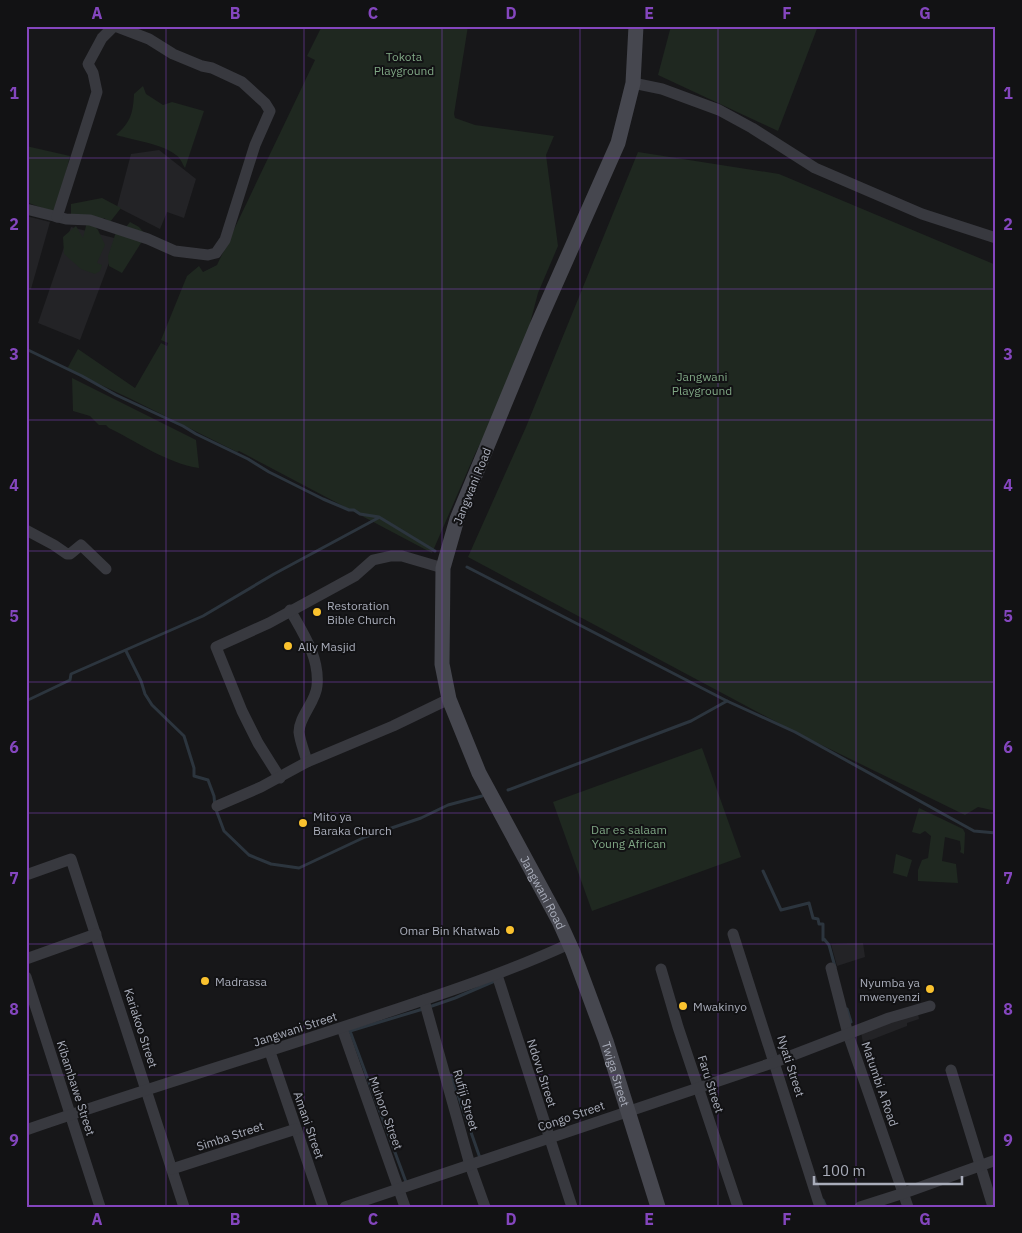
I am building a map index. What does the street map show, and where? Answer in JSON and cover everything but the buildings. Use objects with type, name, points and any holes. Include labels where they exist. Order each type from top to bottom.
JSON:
[{"type":"street","points":[[26,209],[57,217],[90,220],[175,250],[208,255],[216,253],[225,240],[254,145],[270,111],[265,103],[242,82],[212,68],[173,54],[149,39],[114,26],[102,38],[88,64],[93,73],[97,92],[57,217]]},
{"type":"street","name":"Jangwani Road","points":[[569,944],[559,920],[479,773],[449,699],[442,664],[443,568],[457,519],[474,477],[536,328],[618,144],[632,83],[636,26]]},
{"type":"street","points":[[632,83],[662,90],[719,110],[752,128],[815,168],[922,214],[996,238]]},
{"type":"street","points":[[26,530],[54,544],[67,554],[70,554],[81,545],[106,569]]},
{"type":"street","points":[[280,778],[258,743],[242,711],[216,647],[269,623],[355,576],[373,560],[402,556],[443,568]]},
{"type":"street","points":[[290,610],[308,642],[317,675],[317,687],[299,732],[307,762]]},
{"type":"street","points":[[217,806],[280,778],[307,762],[393,726],[449,699]]},
{"type":"street","name":"Kariakoo Street","points":[[26,875],[71,859],[184,1207]]},
{"type":"street","points":[[26,959],[96,934]]},
{"type":"street","name":"Nyati Street","points":[[733,934],[820,1207]]},
{"type":"street","name":"Jangwani Street","points":[[26,1130],[146,1089],[270,1052],[497,975],[569,944]]},
{"type":"street","name":"Twiga Street","points":[[569,944],[606,1041],[658,1207]]},
{"type":"street","name":"Matumbi A Road","points":[[831,968],[848,1034],[908,1207]]},
{"type":"street","name":"Faru Street","points":[[661,969],[678,1028],[738,1207]]},
{"type":"street","name":"Ndovu Street","points":[[497,975],[572,1207]]},
{"type":"street","name":"Kibambawe Street","points":[[26,977],[100,1207]]},
{"type":"street","name":"Rufiji Street","points":[[424,1000],[470,1165],[485,1207]]},
{"type":"street","name":"Congo Street","points":[[345,1207],[775,1062],[889,1018],[930,1006]]},
{"type":"street","name":"Muhoro Street","points":[[342,1028],[405,1207]]},
{"type":"street","name":"Amani Street","points":[[270,1052],[323,1207]]},
{"type":"street","points":[[951,1070],[994,1207]]},
{"type":"street","name":"Simba Street","points":[[172,1169],[296,1129]]},
{"type":"street","points":[[860,1207],[996,1160]]},
{"type":"shaded area","points":[[159,150],[196,179],[184,218],[167,212],[160,229],[117,207],[131,154]]},
{"type":"shaded area","points":[[26,216],[50,222],[31,289],[26,288]]},
{"type":"shaded area","points":[[71,227],[118,239],[80,340],[38,323]]},
{"type":"shaded area","points":[[863,943],[865,957],[837,966],[831,944]]},
{"type":"shaded area","points":[[918,1013],[919,1019],[907,1023],[907,1026],[863,1043],[861,1032]]},
{"type":"green space","name":"Tokota Playground","points":[[322,26],[468,26],[454,114],[455,118],[475,125],[554,136],[546,155],[558,246],[538,293],[519,365],[475,454],[432,553],[239,451],[237,452],[67,369],[78,349],[135,388],[161,343],[167,346],[168,343],[161,340],[187,276],[199,266],[203,272],[217,265],[315,60],[307,56]]},
{"type":"green space","points":[[671,26],[818,26],[778,131],[658,75]]},
{"type":"green space","points":[[143,86],[146,94],[163,105],[172,102],[204,111],[185,168],[179,157],[164,148],[116,135],[125,126],[130,117],[134,94]]},
{"type":"green space","points":[[26,146],[70,156],[56,213],[26,202]]},
{"type":"green space","name":"Jangwani Playground","points":[[638,152],[779,174],[996,265],[996,811],[978,807],[965,815],[795,732],[468,557],[526,427]]},
{"type":"green space","points":[[102,198],[121,208],[110,222],[104,218],[97,226],[71,219],[71,204]]},
{"type":"green space","points":[[88,218],[98,230],[105,245],[97,263],[102,265],[100,271],[95,274],[81,269],[64,254],[63,237],[76,226],[83,238]]},
{"type":"green space","points":[[130,222],[139,227],[146,235],[122,273],[109,266],[108,256],[116,232],[123,231]]},
{"type":"green space","points":[[72,378],[196,440],[199,468],[175,462],[106,425],[99,425],[90,416],[73,411]]},
{"type":"green space","name":"Dar es salaam Young African","points":[[702,748],[741,857],[592,911],[553,802]]},
{"type":"green space","points":[[919,808],[963,829],[965,833],[964,854],[960,852],[960,841],[945,837],[942,861],[956,864],[958,883],[918,881],[918,870],[922,860],[928,858],[931,836],[925,831],[920,834],[912,832]]},
{"type":"green space","points":[[896,854],[912,860],[907,877],[893,873]]},
{"type":"waterway","points":[[26,349],[116,395],[183,426],[323,499],[360,514],[379,517],[435,551]]},
{"type":"waterway","points":[[26,701],[70,680],[71,674],[203,616],[274,574],[378,518]]},
{"type":"waterway","points":[[467,567],[727,701],[795,732],[974,831],[996,833]]},
{"type":"waterway","points":[[126,651],[141,681],[145,694],[152,705],[184,736],[194,768],[194,776],[208,780],[224,831],[249,855],[271,864],[299,868],[365,837],[421,818],[448,805],[482,796]]},
{"type":"waterway","points":[[508,790],[691,721],[727,701]]},
{"type":"waterway","points":[[763,871],[781,910],[809,903],[813,918],[818,919],[819,924],[823,924],[823,940],[829,945],[835,967]]},
{"type":"waterway","points":[[429,1007],[497,980]]},
{"type":"waterway","points":[[406,1182],[350,1031],[423,1009]]},
{"type":"waterway","points":[[847,1009],[851,1022]]},
{"type":"waterway","points":[[451,1075],[481,1157]]},
{"type":"waterway","points":[[823,1200],[826,1207]]},
{"type":"place","name":"Restoration Bible Church","points":[[317,612]]},
{"type":"place","name":"Ally Masjid","points":[[288,646]]},
{"type":"place","name":"Mito ya Baraka Church","points":[[303,823]]},
{"type":"place","name":"Omar Bin Khatwab","points":[[510,930]]},
{"type":"place","name":"Madrassa","points":[[205,981]]},
{"type":"place","name":"Nyumba ya mwenyenzi","points":[[930,989]]},
{"type":"place","name":"Mwakinyo","points":[[683,1006]]}]
